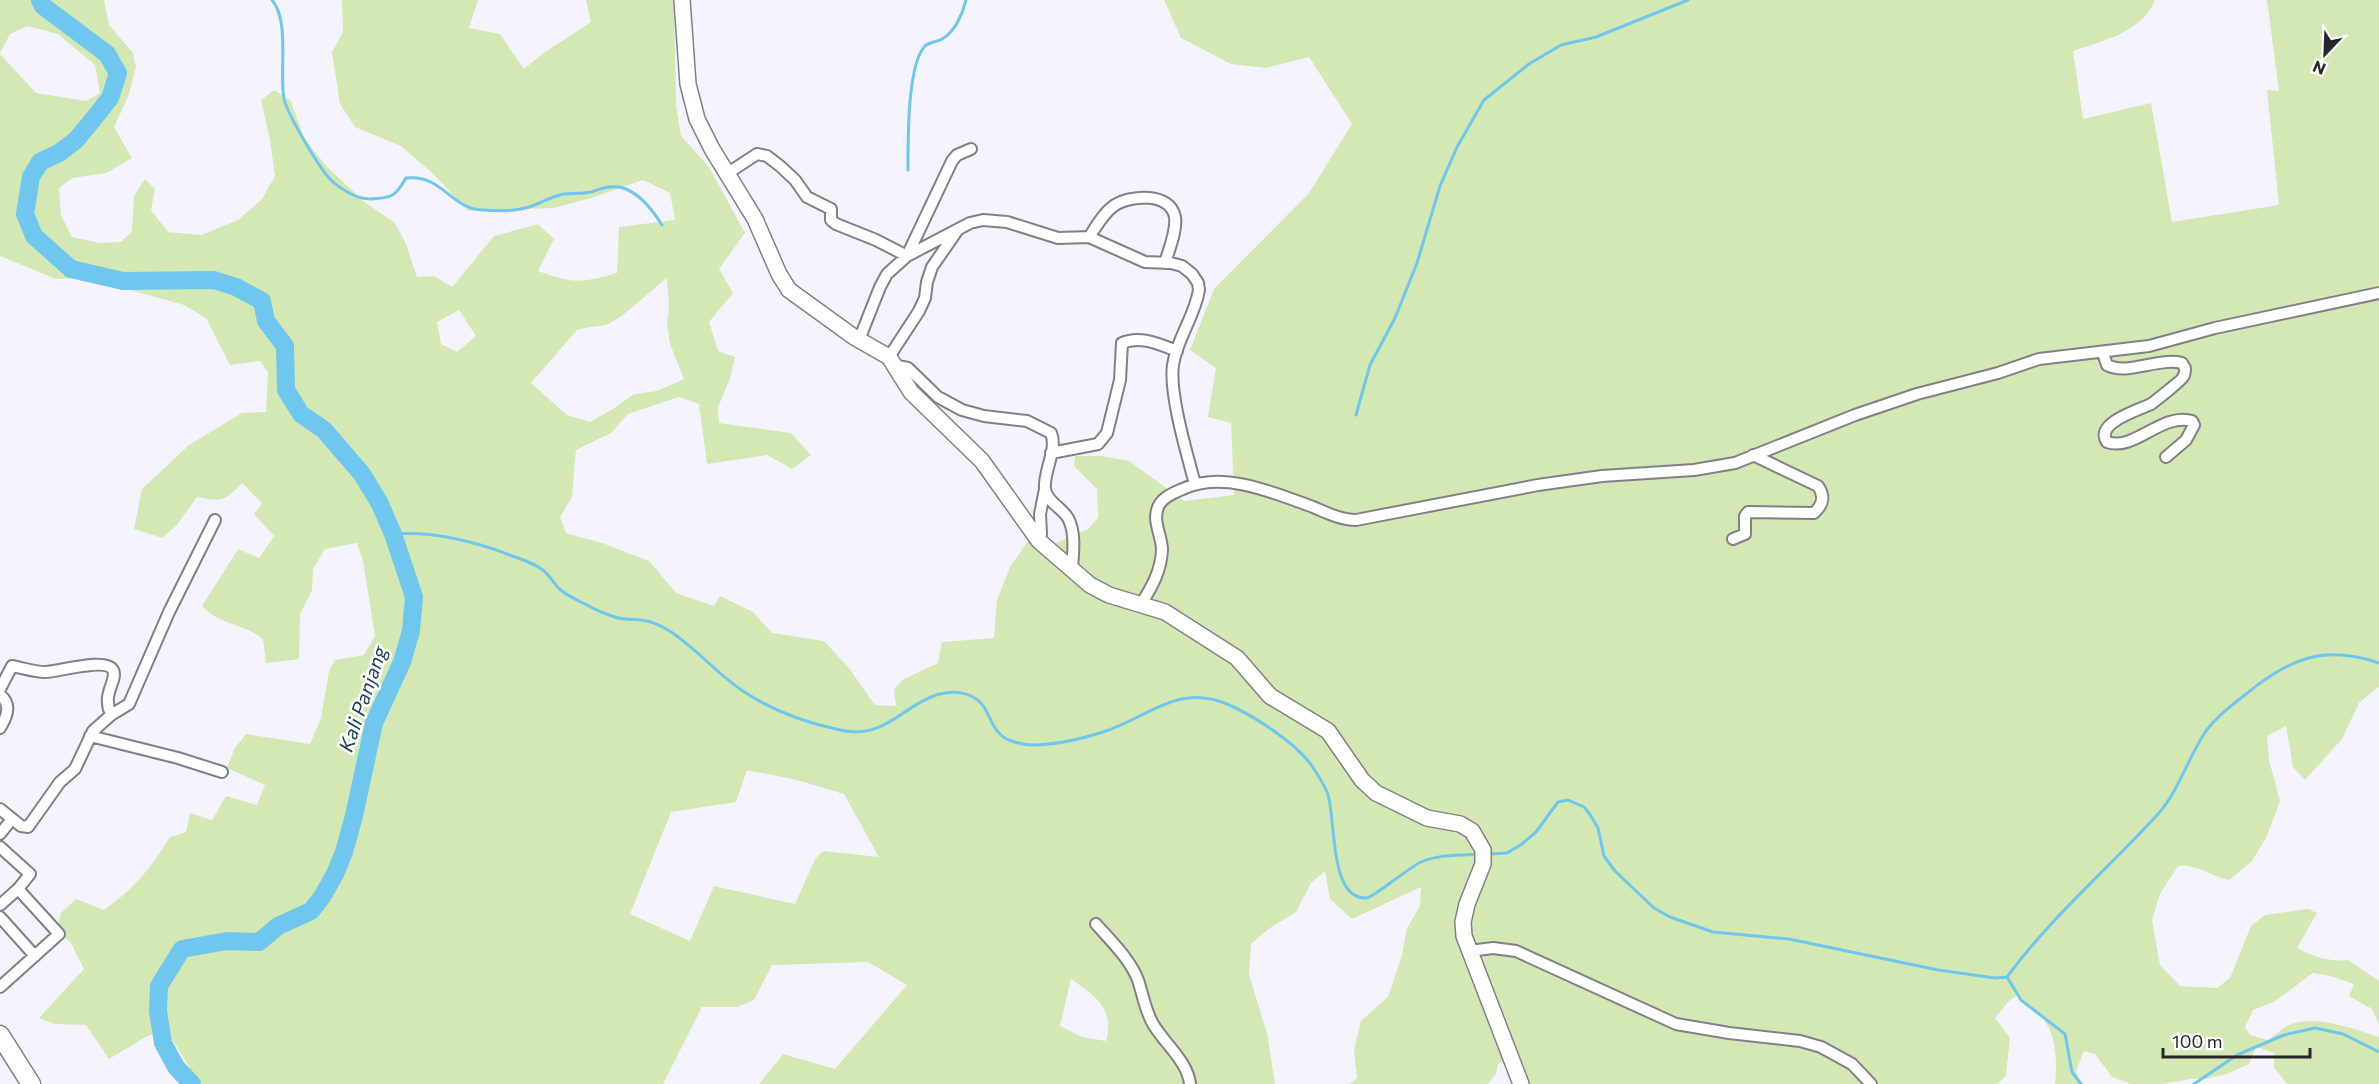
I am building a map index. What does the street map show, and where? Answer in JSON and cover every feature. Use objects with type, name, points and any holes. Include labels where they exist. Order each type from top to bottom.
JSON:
[{"type":"main road","points":[[0,1035],[30,1083]]},
{"type":"street","points":[[682,0],[688,84],[692,105],[701,130],[755,219],[779,274],[789,290],[859,340],[893,362],[908,368],[938,397],[962,410],[984,416],[1027,421],[1045,429],[1052,435],[1040,514],[1039,541]]},
{"type":"street","points":[[907,256],[952,161],[971,149]]},
{"type":"street","points":[[728,173],[757,154],[767,156],[795,180],[807,197],[831,209],[831,220],[836,224],[876,240],[907,256]]},
{"type":"street","points":[[1089,237],[1114,205],[1138,196],[1154,199],[1170,208],[1175,219],[1165,263]]},
{"type":"street","points":[[859,340],[887,274],[907,256],[977,222],[996,220],[1058,237],[1089,237],[1145,262],[1171,263],[1187,270],[1198,283],[1198,296],[1173,365],[1173,383],[1195,484]]},
{"type":"street","points":[[893,362],[920,311],[932,267],[959,229]]},
{"type":"street","points":[[1141,604],[1155,582],[1160,566],[1162,548],[1156,523],[1160,504],[1169,495],[1195,484],[1217,482],[1258,489],[1342,518],[1356,520],[1538,485],[1602,476],[1715,467],[1735,463],[1855,415],[1917,394],[1998,373],[2039,359],[2103,353],[2149,345],[2215,328],[2379,293]]},
{"type":"street","points":[[1051,453],[1098,444],[1107,434],[1120,380],[1122,343],[1131,339],[1140,340],[1177,351]]},
{"type":"street","points":[[2103,353],[2107,365],[2118,369],[2174,361],[2182,363],[2185,368],[2183,378],[2153,403],[2126,414],[2106,429],[2104,434],[2107,442],[2121,444],[2174,421],[2192,421],[2194,425],[2191,434],[2166,457]]},
{"type":"street","points":[[893,362],[911,392],[982,461],[1039,541],[1072,569],[1100,591],[1165,612],[1219,645],[1244,665],[1269,696],[1328,731],[1354,770],[1371,789],[1432,820],[1464,825],[1475,834],[1483,854],[1482,870],[1467,904],[1464,916],[1464,936],[1521,1084]]},
{"type":"street","points":[[1733,539],[1745,534],[1745,516],[1748,512],[1814,513],[1822,502],[1822,493],[1818,486],[1753,455]]},
{"type":"street","points":[[1045,489],[1048,496],[1065,514],[1071,526],[1072,569]]},
{"type":"street","points":[[0,809],[23,827],[30,824],[60,782],[75,769],[90,736],[111,715],[125,707],[136,691],[168,612],[215,520]]},
{"type":"street","points":[[0,689],[12,666],[44,672],[87,665],[107,666],[112,668],[114,675],[106,698],[111,715]]},
{"type":"street","points":[[0,695],[5,699],[8,709],[0,728]]},
{"type":"street","points":[[90,736],[178,758],[222,772]]},
{"type":"street","points":[[0,834],[12,819]]},
{"type":"street","points":[[0,847],[30,874],[18,889],[0,905]]},
{"type":"street","points":[[0,987],[59,934],[18,889]]},
{"type":"street","points":[[0,917],[35,956]]},
{"type":"street","points":[[1096,924],[1124,957],[1138,979],[1142,1000],[1152,1024],[1179,1060],[1190,1084]]},
{"type":"street","points":[[1469,951],[1499,948],[1527,955],[1676,1024],[1729,1034],[1800,1041],[1821,1047],[1852,1064],[1871,1084]]},
{"type":"green space","points":[[0,0],[104,0],[109,25],[133,53],[136,67],[128,97],[114,127],[132,158],[106,173],[72,178],[59,188],[61,215],[72,237],[100,243],[121,242],[132,231],[134,196],[145,179],[155,189],[151,210],[168,232],[201,235],[238,220],[262,199],[275,176],[261,100],[274,90],[291,101],[304,138],[327,167],[366,203],[395,223],[406,244],[417,277],[434,276],[452,287],[494,236],[538,224],[554,239],[538,271],[578,281],[617,273],[619,227],[675,220],[670,193],[643,180],[554,208],[468,211],[430,171],[401,146],[355,127],[340,104],[332,52],[343,32],[342,0],[478,0],[469,28],[500,34],[524,69],[542,54],[591,22],[586,0],[674,0],[676,105],[681,136],[709,167],[745,233],[719,269],[733,293],[709,322],[718,351],[735,357],[730,379],[718,407],[719,423],[791,433],[811,455],[792,469],[767,455],[707,464],[699,404],[679,397],[628,414],[611,433],[576,450],[572,497],[560,517],[566,533],[605,544],[649,561],[676,593],[714,606],[720,596],[753,612],[772,633],[824,641],[849,668],[875,705],[896,706],[894,689],[904,679],[938,663],[942,642],[994,638],[997,600],[1010,567],[1030,538],[1056,543],[1088,529],[1098,518],[1097,489],[1074,466],[1075,456],[1101,456],[1129,461],[1184,501],[1234,495],[1231,423],[1208,417],[1216,368],[1190,350],[1214,289],[1309,193],[1352,124],[1309,57],[1266,68],[1231,64],[1181,38],[1164,0],[2155,0],[2149,11],[2131,28],[2109,39],[2073,51],[2083,119],[2151,103],[2172,222],[2279,205],[2267,90],[2279,91],[2267,0],[2379,0],[2379,686],[2359,703],[2342,739],[2305,780],[2293,767],[2286,726],[2267,736],[2269,760],[2280,801],[2266,838],[2252,861],[2229,880],[2198,868],[2178,866],[2160,894],[2152,920],[2160,965],[2180,986],[2217,988],[2230,978],[2251,926],[2265,915],[2308,909],[2317,913],[2297,948],[2322,958],[2348,960],[2379,981],[2379,1025],[2372,1009],[2349,996],[2354,984],[2313,973],[2274,1002],[2253,1010],[2245,1027],[2250,1035],[2268,1040],[2289,1025],[2312,1021],[2336,1024],[2379,1037],[2379,1084],[2287,1084],[2274,1067],[2274,1053],[2256,1047],[2249,1064],[2227,1074],[2162,1084],[2131,1084],[2112,1077],[2095,1054],[2084,1051],[2076,1071],[2082,1084],[2055,1084],[2056,1058],[2050,1031],[2039,1013],[2017,995],[1995,1018],[2010,1038],[2006,1075],[1998,1084],[1529,1084],[1516,1056],[1498,1064],[1496,1074],[1487,1084],[1349,1084],[1357,1078],[1354,1050],[1361,1021],[1388,997],[1402,955],[1407,928],[1420,906],[1421,887],[1352,919],[1330,899],[1325,871],[1311,883],[1296,912],[1270,928],[1251,944],[1249,975],[1267,1033],[1275,1084],[759,1084],[783,1054],[835,1069],[907,985],[868,962],[772,965],[754,1000],[737,1007],[702,1007],[663,1084],[182,1084],[190,1068],[167,1031],[149,1035],[109,1059],[86,1025],[54,1024],[39,1018],[84,969],[71,943],[56,931],[61,913],[76,899],[104,910],[115,902],[141,877],[170,837],[186,832],[190,813],[212,820],[226,796],[257,805],[265,785],[227,768],[235,748],[246,734],[310,744],[321,718],[329,671],[335,660],[364,655],[375,636],[363,561],[357,543],[325,549],[313,569],[312,590],[300,614],[299,659],[266,663],[263,639],[248,630],[215,617],[202,606],[238,549],[259,558],[274,536],[254,514],[262,503],[242,483],[222,499],[197,497],[176,526],[162,538],[134,529],[142,489],[189,445],[242,413],[266,412],[268,372],[260,361],[230,365],[206,318],[184,305],[105,283],[78,278],[56,279],[0,256],[0,54],[36,93],[86,101],[100,93],[95,65],[58,34],[27,26],[10,34],[0,53]],"holes":[[[667,278],[669,306],[667,323],[670,344],[684,379],[657,391],[634,394],[590,422],[567,415],[531,383],[577,330],[602,326],[625,313]],[[459,310],[476,336],[457,352],[441,344],[437,322]],[[747,770],[797,780],[844,794],[879,857],[823,851],[815,859],[795,904],[714,886],[690,941],[630,914],[671,812],[736,802]],[[1071,979],[1095,997],[1105,1011],[1108,1020],[1106,1041],[1082,1037],[1060,1026]]]},
{"type":"waterway","name":"Kali Panjang","points":[[40,0],[43,6],[107,54],[118,73],[110,98],[76,140],[59,153],[40,162],[31,177],[25,214],[34,236],[71,269],[123,281],[214,280],[236,287],[262,301],[266,321],[285,346],[286,390],[301,414],[324,430],[362,474],[380,504],[393,534],[414,597],[411,631],[402,662],[374,723],[344,852],[322,897],[311,911],[278,926],[259,942],[227,941],[182,949],[159,986],[158,1011],[163,1043],[176,1067],[192,1084]]},
{"type":"waterway","points":[[272,0],[281,21],[283,88],[287,107],[313,156],[333,182],[345,191],[365,199],[383,198],[396,193],[406,178],[419,178],[438,186],[462,204],[472,208],[500,211],[524,208],[563,194],[588,193],[617,187],[632,192],[642,200],[662,225]]},
{"type":"waterway","points":[[908,170],[910,105],[919,55],[925,46],[942,39],[951,32],[961,16],[966,0]]},
{"type":"waterway","points":[[1356,415],[1370,365],[1395,318],[1417,263],[1440,186],[1457,147],[1484,100],[1529,64],[1561,45],[1596,37],[1688,0]]},
{"type":"waterway","points":[[393,534],[409,533],[455,538],[530,562],[544,571],[564,593],[592,608],[618,618],[649,621],[668,630],[734,684],[765,704],[802,720],[840,730],[855,732],[869,730],[891,721],[924,700],[949,693],[962,693],[974,698],[984,707],[1001,735],[1015,742],[1032,745],[1068,741],[1103,732],[1177,700],[1209,699],[1227,704],[1273,730],[1296,748],[1312,766],[1328,795],[1340,872],[1346,886],[1354,895],[1370,897],[1415,865],[1428,859],[1479,854]]},
{"type":"waterway","points":[[1489,854],[1507,853],[1522,844],[1536,832],[1558,802],[1568,800],[1584,807],[1589,813],[1598,828],[1604,856],[1615,871],[1654,908],[1670,917],[1713,932],[1789,939],[1938,970],[1995,978],[2007,977],[2042,934],[2158,814],[2172,795],[2206,731],[2230,707],[2277,672],[2308,658],[2341,655],[2379,663]]},
{"type":"waterway","points":[[2007,977],[2021,1000],[2065,1034],[2072,1072],[2081,1084]]},
{"type":"waterway","points":[[2194,1084],[2237,1055],[2284,1035],[2315,1028],[2343,1034],[2379,1052]]}]
